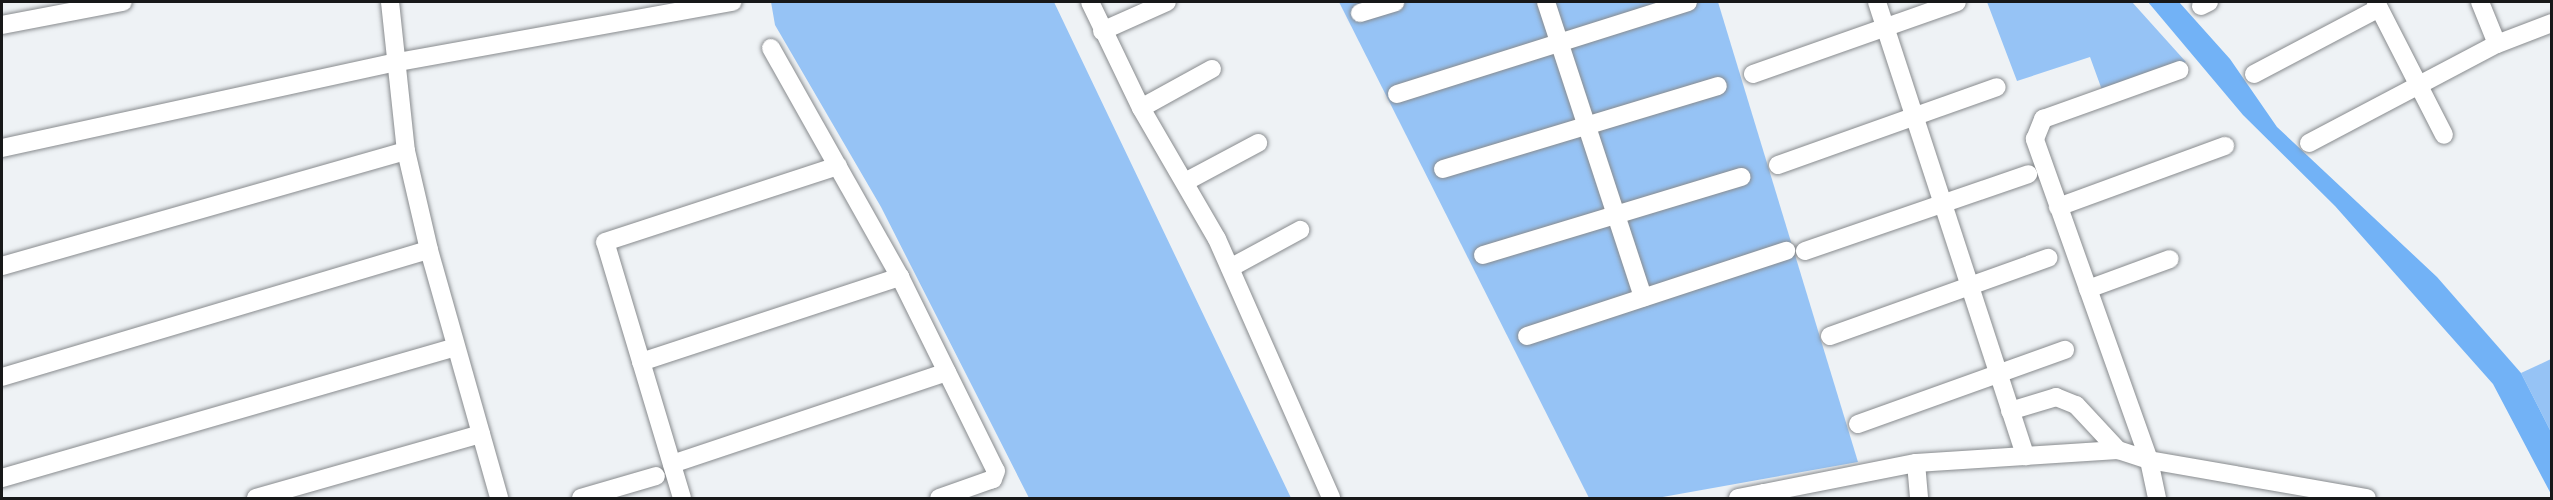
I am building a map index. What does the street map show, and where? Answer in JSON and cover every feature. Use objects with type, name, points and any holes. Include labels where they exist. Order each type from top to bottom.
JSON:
[{"type":"street","points":[[2,25],[123,2]]},
{"type":"street","points":[[390,2],[406,151],[429,250],[499,498]]},
{"type":"street","points":[[2,148],[398,62],[733,2]]},
{"type":"street","points":[[1090,2],[1141,108],[1185,182],[1230,268],[1331,498]]},
{"type":"street","points":[[1102,31],[1167,2]]},
{"type":"street","points":[[1360,13],[1395,2]]},
{"type":"street","points":[[1546,2],[1643,297]]},
{"type":"street","points":[[1397,94],[1688,2]]},
{"type":"street","points":[[1877,2],[2025,456]]},
{"type":"street","points":[[1753,74],[1957,2]]},
{"type":"street","points":[[2480,2],[2497,44]]},
{"type":"street","points":[[2254,74],[2378,5],[2444,135]]},
{"type":"street","points":[[2309,143],[2420,88],[2497,44],[2552,23]]},
{"type":"street","points":[[771,48],[900,277],[996,471],[993,479],[939,498]]},
{"type":"street","points":[[1141,108],[1212,69]]},
{"type":"street","points":[[2157,498],[2149,460],[2058,207],[2036,139],[2043,119],[2180,70]]},
{"type":"street","points":[[1443,169],[1718,86]]},
{"type":"street","points":[[1778,165],[1997,87]]},
{"type":"street","points":[[1185,182],[1258,143]]},
{"type":"street","points":[[2058,207],[2225,146]]},
{"type":"street","points":[[2,266],[406,151]]},
{"type":"street","points":[[682,498],[605,242],[838,166]]},
{"type":"street","points":[[1805,251],[2028,174]]},
{"type":"street","points":[[1483,255],[1742,177]]},
{"type":"street","points":[[1230,268],[1300,230]]},
{"type":"street","points":[[2,377],[429,250]]},
{"type":"street","points":[[1527,336],[1786,251]]},
{"type":"street","points":[[1830,336],[2048,258]]},
{"type":"street","points":[[2088,289],[2170,259]]},
{"type":"street","points":[[641,362],[900,277]]},
{"type":"street","points":[[2,478],[455,347]]},
{"type":"street","points":[[1858,424],[2065,350]]},
{"type":"street","points":[[672,464],[947,372]]},
{"type":"street","points":[[2010,411],[2056,397],[2076,405],[2118,450]]},
{"type":"street","points":[[256,498],[481,434]]},
{"type":"street","points":[[1738,498],[1765,496],[1916,464],[2118,450],[2149,460],[2367,498]]},
{"type":"street","points":[[1916,464],[1919,498]]},
{"type":"street","points":[[580,498],[657,476]]},
{"type":"shaded area","points":[[771,2],[1054,2],[1291,498],[1029,498],[881,207],[775,25]]},
{"type":"shaded area","points":[[1339,2],[1718,2],[1858,462],[1657,498],[1589,498]]},
{"type":"shaded area","points":[[1987,2],[2132,2],[2186,62],[2102,90],[2090,57],[2017,81]]},
{"type":"shaded area","points":[[2148,2],[2179,2],[2230,59],[2277,127],[2437,277],[2521,373],[2551,432],[2551,494],[2493,384],[2335,206],[2243,115]]},
{"type":"shaded area","points":[[2551,359],[2551,432],[2521,373]]}]
